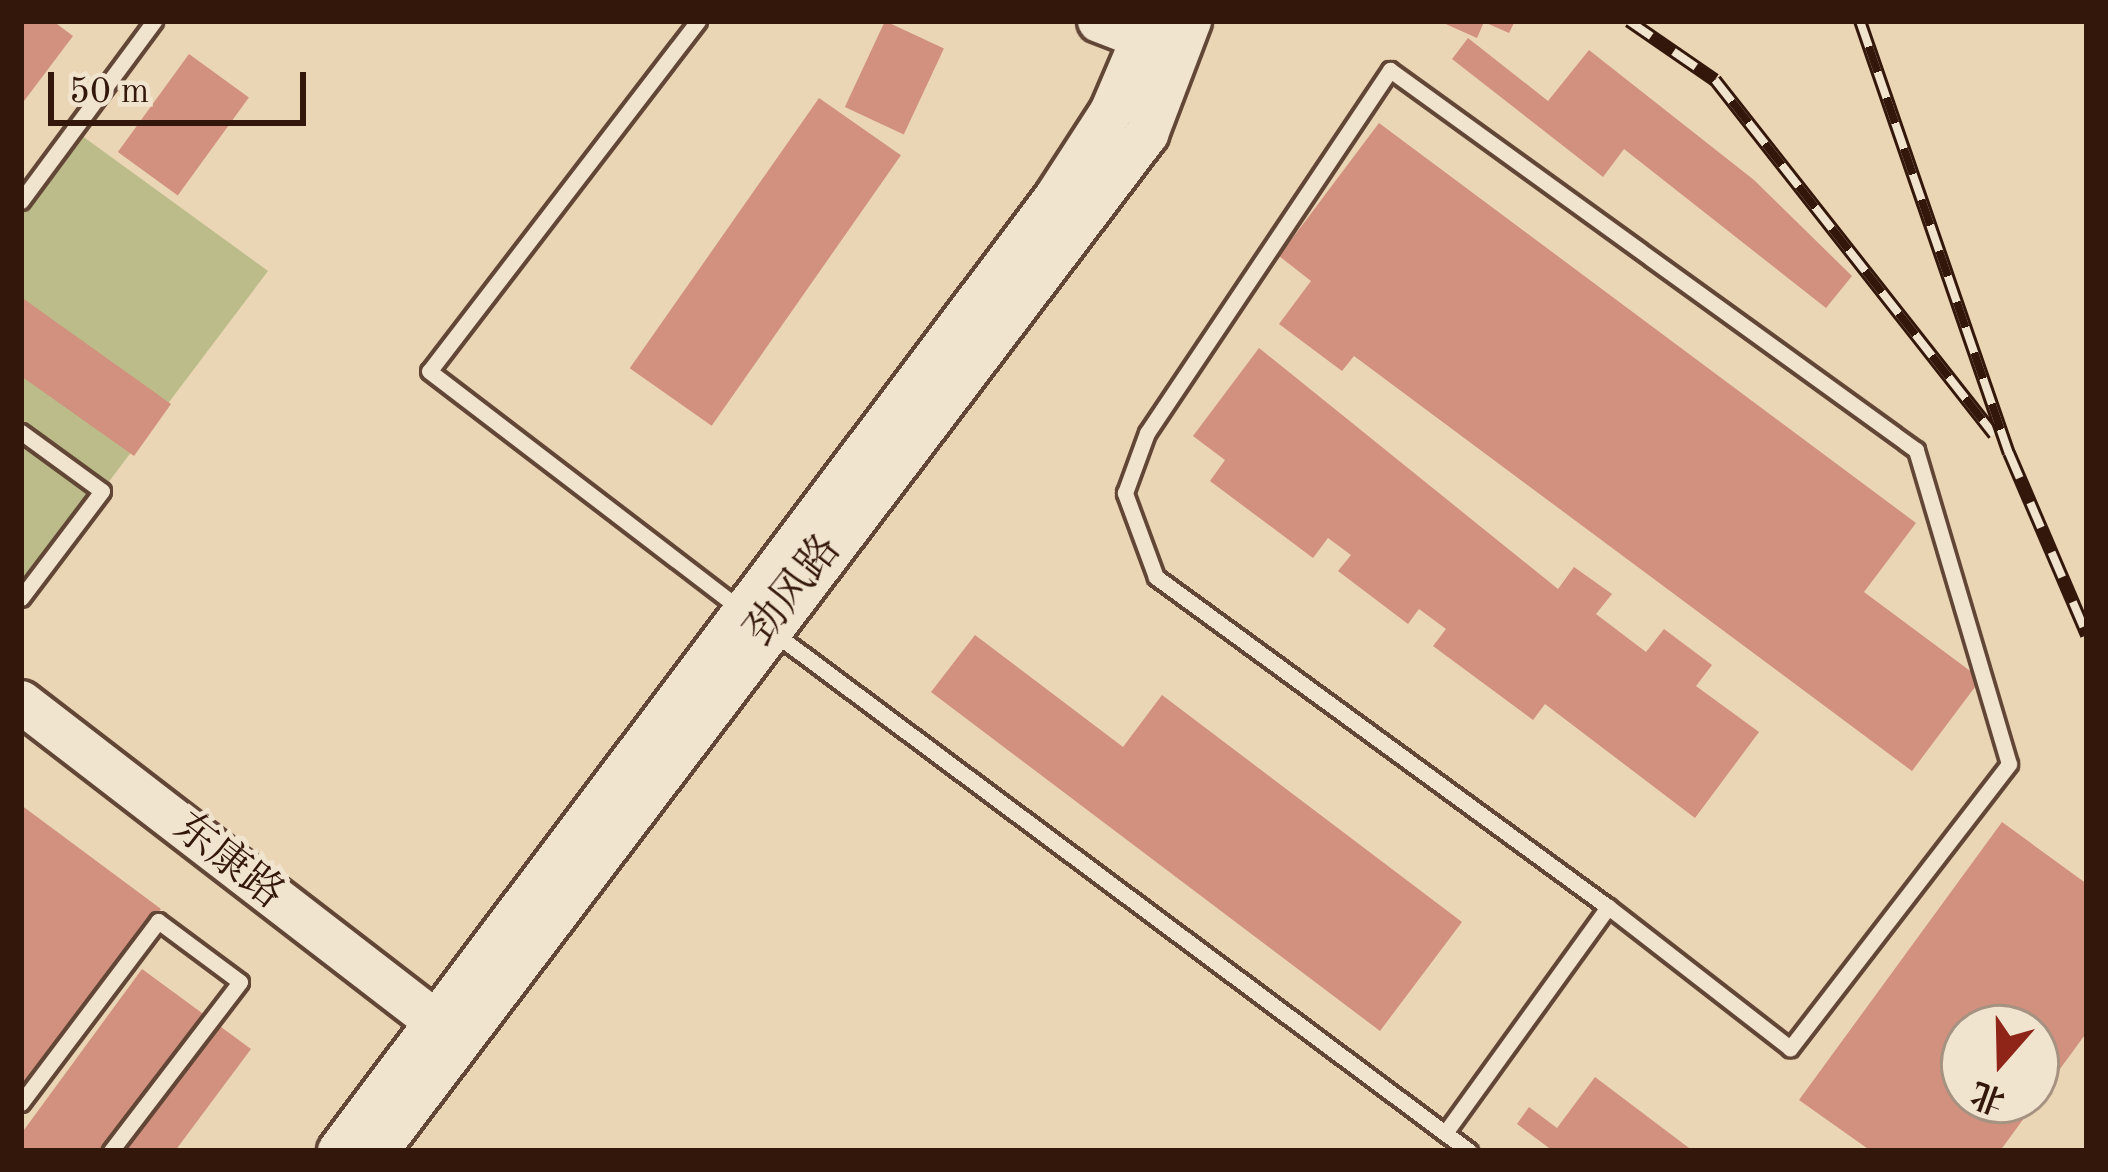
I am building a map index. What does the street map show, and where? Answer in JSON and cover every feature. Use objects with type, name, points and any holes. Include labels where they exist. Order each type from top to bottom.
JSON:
[{"type":"street","points":[[1099,21],[1146,29]]},
{"type":"street","name":"劲风路","points":[[339,1151],[753,618],[1147,134],[1190,21]]},
{"type":"street","name":"劲风路","points":[[376,1151],[1056,197],[1146,29]]},
{"type":"street","name":"东康路","points":[[21,702],[435,1022]]},
{"type":"lane","points":[[21,201],[154,21]]},
{"type":"lane","points":[[698,21],[429,371],[1469,1151]]},
{"type":"lane","points":[[1390,70],[1916,450],[2009,764],[1790,1048],[1609,907],[1156,577],[1125,494],[1148,433],[1390,70]]},
{"type":"lane","points":[[21,432],[102,491],[21,598]]},
{"type":"lane","points":[[1445,1133],[1609,907]]},
{"type":"lane","points":[[21,1103],[158,921],[240,982],[111,1151]]},
{"type":"green space","points":[[74,130],[268,271],[21,598],[21,201]]},
{"type":"building","points":[[21,21],[53,21],[73,36],[21,105]]},
{"type":"building","points":[[885,21],[944,48],[904,135],[845,107]]},
{"type":"building","points":[[1439,21],[1515,21],[1509,33],[1484,22],[1477,38]]},
{"type":"building","points":[[1468,38],[1548,101],[1589,50],[1754,180],[1852,276],[1826,308],[1624,149],[1603,177],[1452,59]]},
{"type":"building","points":[[189,54],[249,97],[178,195],[118,152]]},
{"type":"building","points":[[819,98],[901,155],[712,426],[630,368]]},
{"type":"building","points":[[1379,123],[1916,523],[1864,592],[1981,679],[1912,771],[1354,356],[1342,371],[1279,324],[1311,281],[1279,256]]},
{"type":"building","points":[[21,297],[171,404],[134,456],[21,376]]},
{"type":"building","points":[[1259,348],[1558,589],[1574,567],[1612,594],[1596,614],[1646,652],[1664,629],[1712,665],[1696,686],[1759,732],[1695,818],[1545,704],[1533,720],[1433,646],[1446,629],[1419,609],[1408,624],[1338,571],[1351,555],[1328,538],[1313,558],[1210,481],[1225,460],[1193,436]]},
{"type":"building","points":[[975,635],[1123,747],[1162,695],[1462,922],[1380,1031],[931,692]]},
{"type":"building","points":[[21,805],[161,909],[21,1094]]},
{"type":"building","points":[[2002,822],[2087,884],[2087,1032],[2060,1069],[2060,1004],[1940,1004],[1940,1124],[2020,1124],[2000,1151],[1871,1151],[1799,1100]]},
{"type":"building","points":[[142,969],[251,1049],[175,1151],[21,1151],[21,1134]]},
{"type":"building","points":[[1595,1077],[1693,1151],[1553,1151],[1517,1124],[1529,1107],[1557,1128]]},
{"type":"railway","points":[[1629,21],[1715,80],[1994,434]]},
{"type":"railway","points":[[1860,21],[2009,453],[2087,635]]}]
